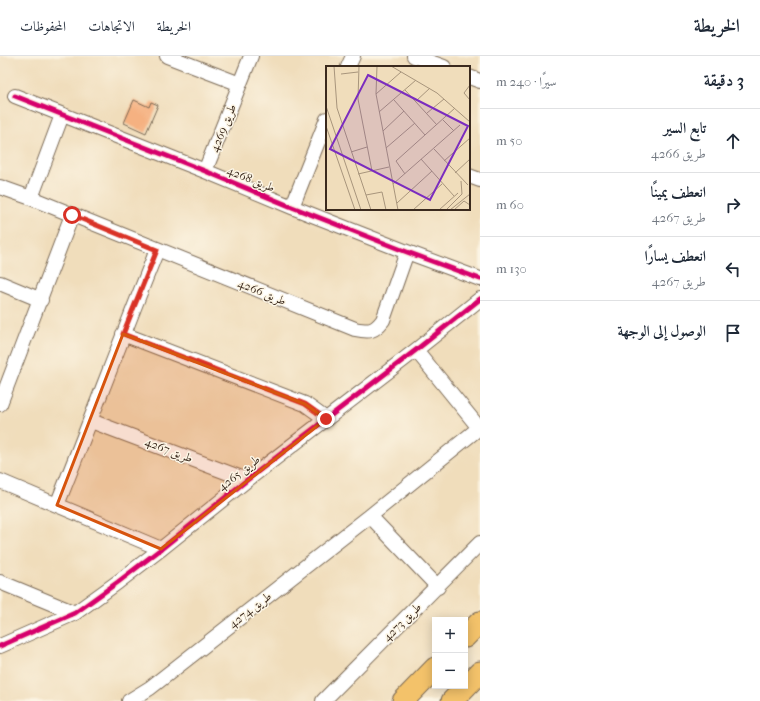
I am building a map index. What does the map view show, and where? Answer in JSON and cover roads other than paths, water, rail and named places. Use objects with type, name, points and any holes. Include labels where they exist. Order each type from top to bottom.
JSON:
[{"type":"highway","points":[[468,635],[480,622]]},
{"type":"highway","points":[[403,701],[432,671]]},
{"type":"highway","points":[[452,701],[480,672]]},
{"type":"street","points":[[167,56],[240,84]]},
{"type":"street","name":"طريق 4269","points":[[205,171],[251,56]]},
{"type":"street","points":[[348,66],[353,56]]},
{"type":"street","points":[[414,56],[441,66]]},
{"type":"street","points":[[470,76],[480,81]]},
{"type":"street","name":"طريق 4268","points":[[15,96],[292,207],[480,279]]},
{"type":"street","points":[[31,198],[62,114]]},
{"type":"street","points":[[292,207],[326,123]]},
{"type":"street","points":[[470,176],[480,180]]},
{"type":"street","name":"طريق 4266","points":[[0,187],[31,198],[355,329],[365,331],[373,330],[383,320],[407,252]]},
{"type":"street","points":[[0,404],[4,384],[41,300],[72,215]]},
{"type":"street","points":[[58,505],[123,334],[157,250]]},
{"type":"street","points":[[0,283],[41,300]]},
{"type":"street","name":"طريق 4265","points":[[0,646],[75,613],[118,582],[480,299]]},
{"type":"street","points":[[123,334],[305,404],[326,419]]},
{"type":"street","name":"طريق 4274","points":[[129,701],[150,688],[479,429],[416,350]]},
{"type":"street","name":"طريق 4267","points":[[91,421],[247,480]]},
{"type":"street","points":[[0,481],[161,549]]},
{"type":"street","points":[[370,516],[438,587]]},
{"type":"street","name":"طريق 4273","points":[[324,701],[480,543]]},
{"type":"street","points":[[0,582],[75,613]]}]
